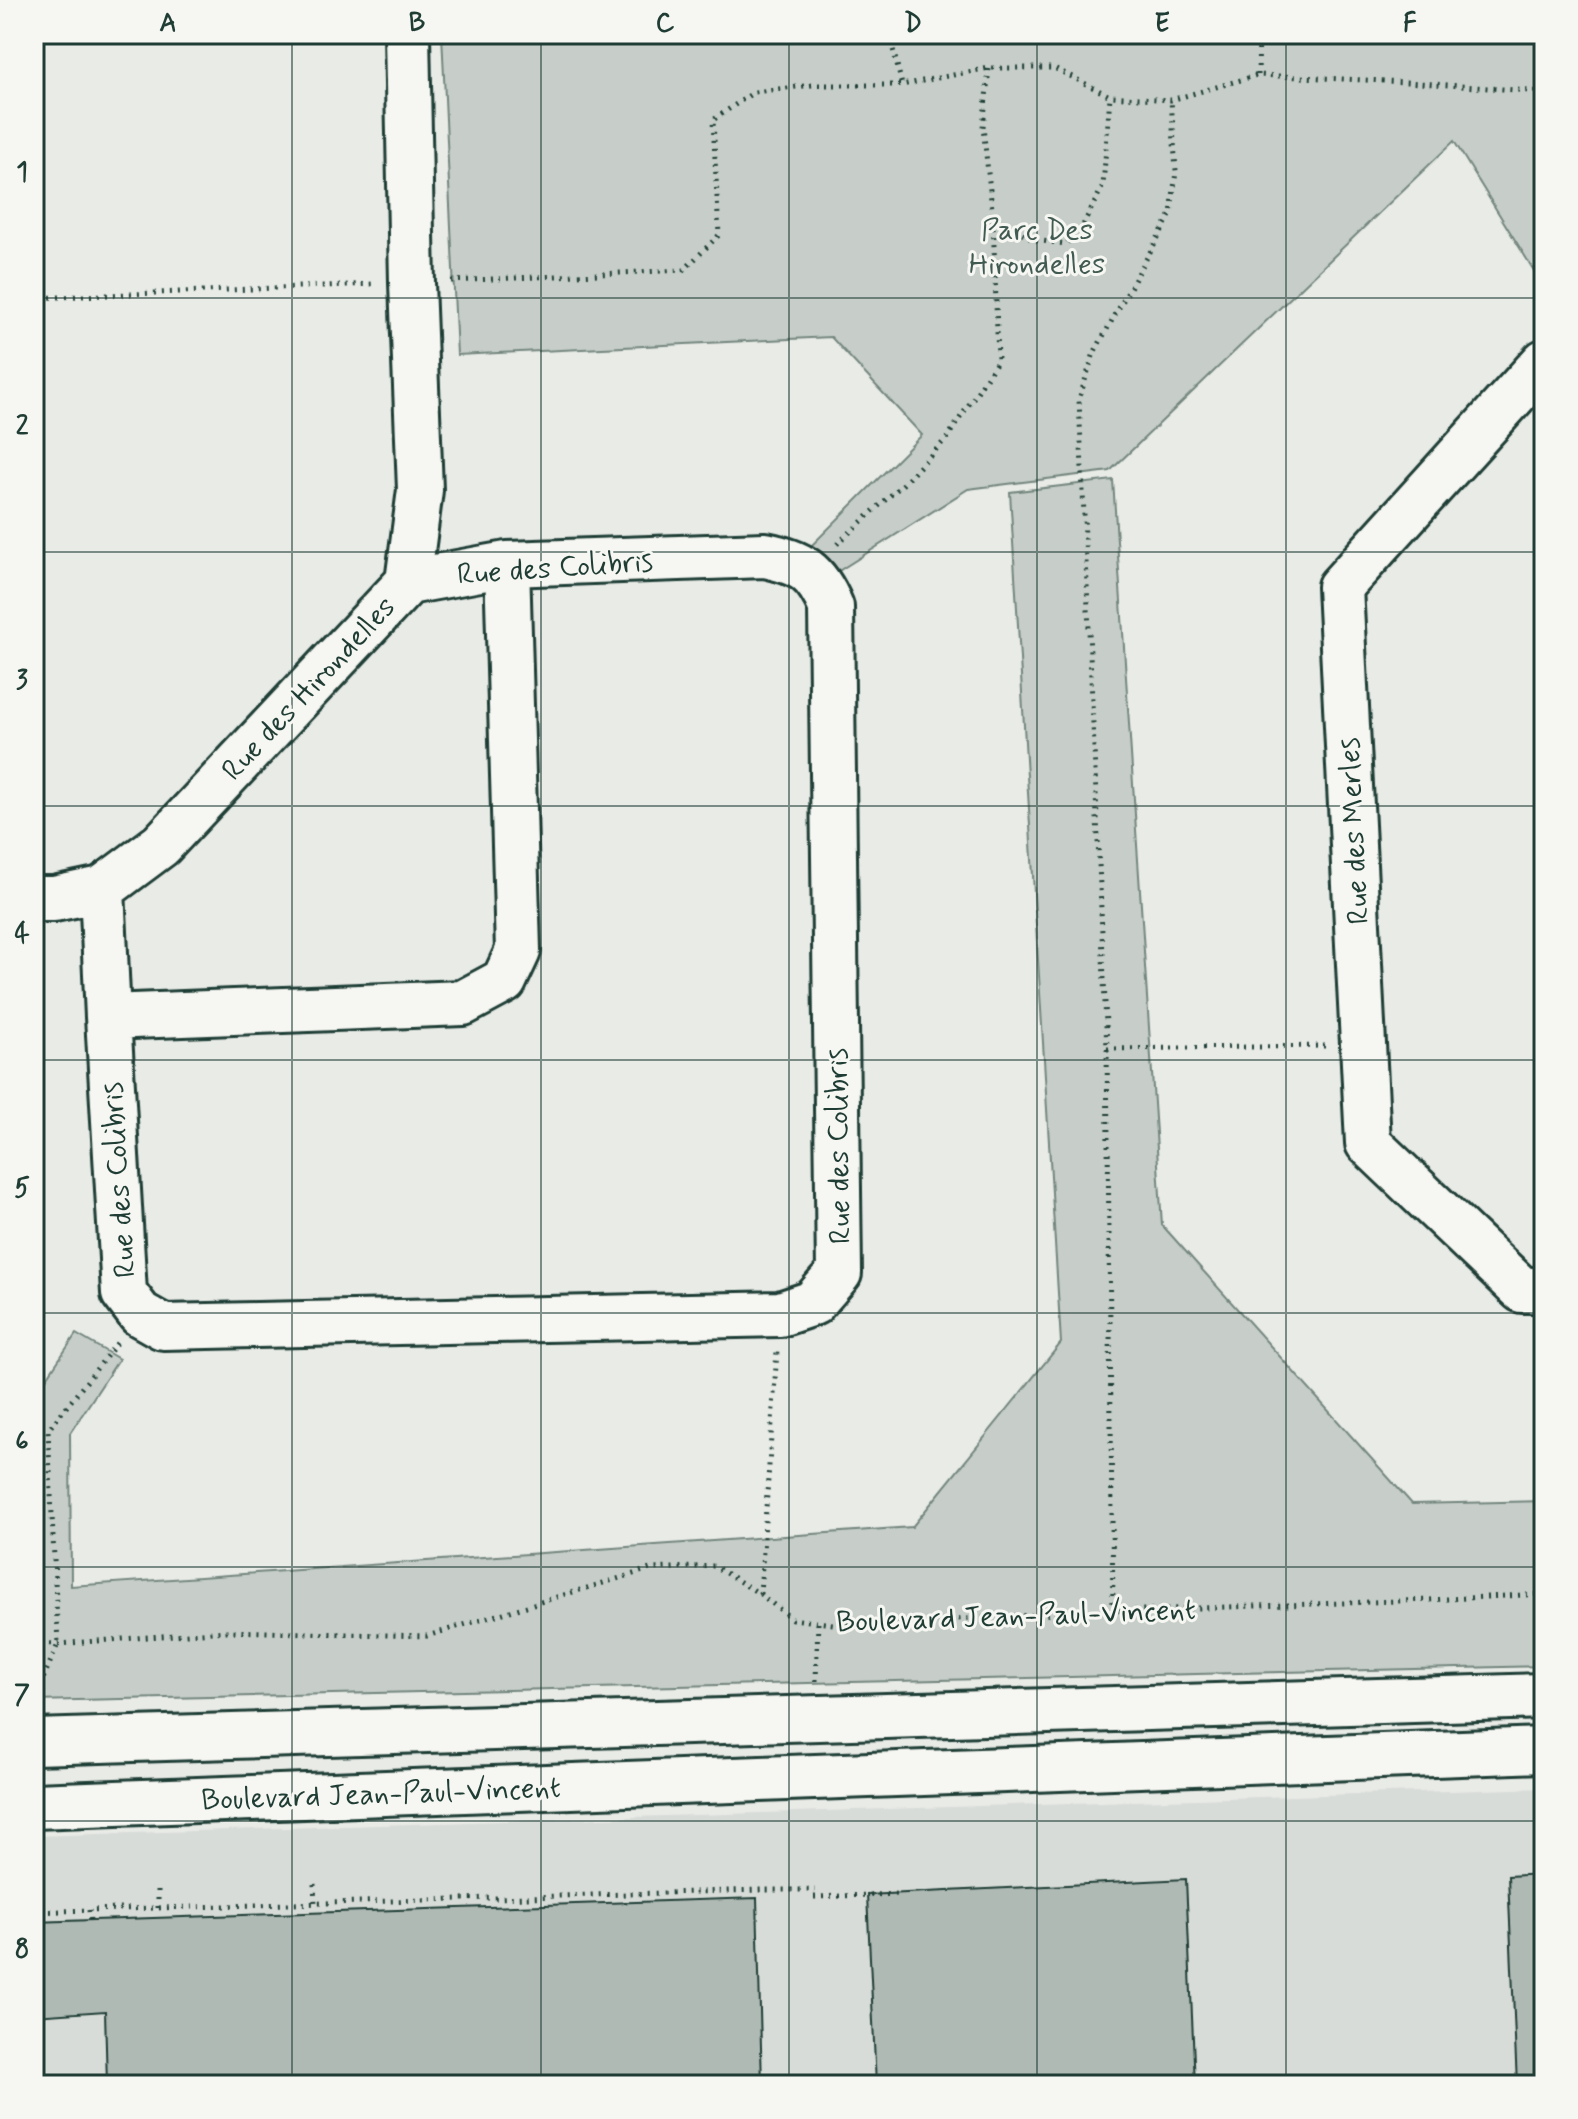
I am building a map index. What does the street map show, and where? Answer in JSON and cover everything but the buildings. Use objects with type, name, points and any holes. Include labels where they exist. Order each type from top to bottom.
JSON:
[{"type":"street","name":"Rue des Hirondelles","points":[[34,899],[54,899],[102,889],[161,845],[408,582],[420,490],[407,34]]},
{"type":"street","name":"Rue des Merles","points":[[1544,362],[1340,587],[1368,1143],[1522,1290],[1544,1290]]},
{"type":"street","name":"Rue des Colibris","points":[[102,889],[124,1293],[140,1314],[163,1327],[780,1314],[813,1303],[839,1273],[831,607],[826,594],[809,571],[789,560],[765,555],[507,564],[408,582]]},
{"type":"street","points":[[108,1017],[463,1003],[504,981],[518,951],[507,564]]},
{"type":"street","name":"Boulevard Jean-Paul-Vincent","points":[[34,1742],[1544,1696]]},
{"type":"street","points":[[1363,1757],[1370,1701]]},
{"type":"street","points":[[814,1718],[817,1777]]},
{"type":"street","name":"Boulevard Jean-Paul-Vincent","points":[[34,1806],[1544,1750]]},
{"type":"path","points":[[895,34],[893,49],[902,85]]},
{"type":"path","points":[[1258,75],[1259,34]]},
{"type":"path","points":[[34,298],[684,270],[719,235],[713,120],[754,92],[812,85],[902,85],[989,68],[1054,68],[1110,96],[1171,100],[1258,75],[1544,92]]},
{"type":"path","points":[[809,571],[903,484],[947,438],[998,360],[993,218],[983,127],[989,68]]},
{"type":"path","points":[[993,218],[1033,240],[1066,244],[1082,227],[1103,186],[1110,96]]},
{"type":"path","points":[[1113,1611],[1107,1049],[1079,399],[1094,353],[1171,214],[1176,171],[1171,100]]},
{"type":"path","points":[[1107,1049],[1363,1045]]},
{"type":"path","points":[[34,1700],[58,1644],[48,1430],[140,1314]]},
{"type":"path","points":[[760,1594],[780,1314]]},
{"type":"path","name":"Boulevard Jean-Paul-Vincent","points":[[34,1643],[58,1644],[226,1631],[427,1636],[650,1569],[714,1566],[760,1594],[792,1619],[840,1625],[1544,1594]]},
{"type":"path","points":[[814,1718],[818,1622]]},
{"type":"path","points":[[314,1884],[315,1903]]},
{"type":"path","points":[[158,1889],[158,1908]]},
{"type":"path","points":[[732,1898],[733,1891]]},
{"type":"path","points":[[34,1912],[733,1891],[899,1894]]},
{"type":"path","points":[[89,1910],[90,1920]]},
{"type":"shaded area","points":[[1544,1788],[1544,2085],[34,2085],[34,1836]]},
{"type":"green space","name":"Parc Des Hirondelles","points":[[442,34],[1544,34],[1544,287],[1454,141],[1110,471],[968,489],[837,572],[811,546],[922,435],[831,337],[457,355]]},
{"type":"green space","points":[[1113,480],[1162,1225],[1412,1504],[1544,1501],[1544,1666],[34,1701],[34,1397],[76,1334],[119,1359],[70,1433],[71,1586],[912,1527],[1061,1343],[1010,492]]}]
